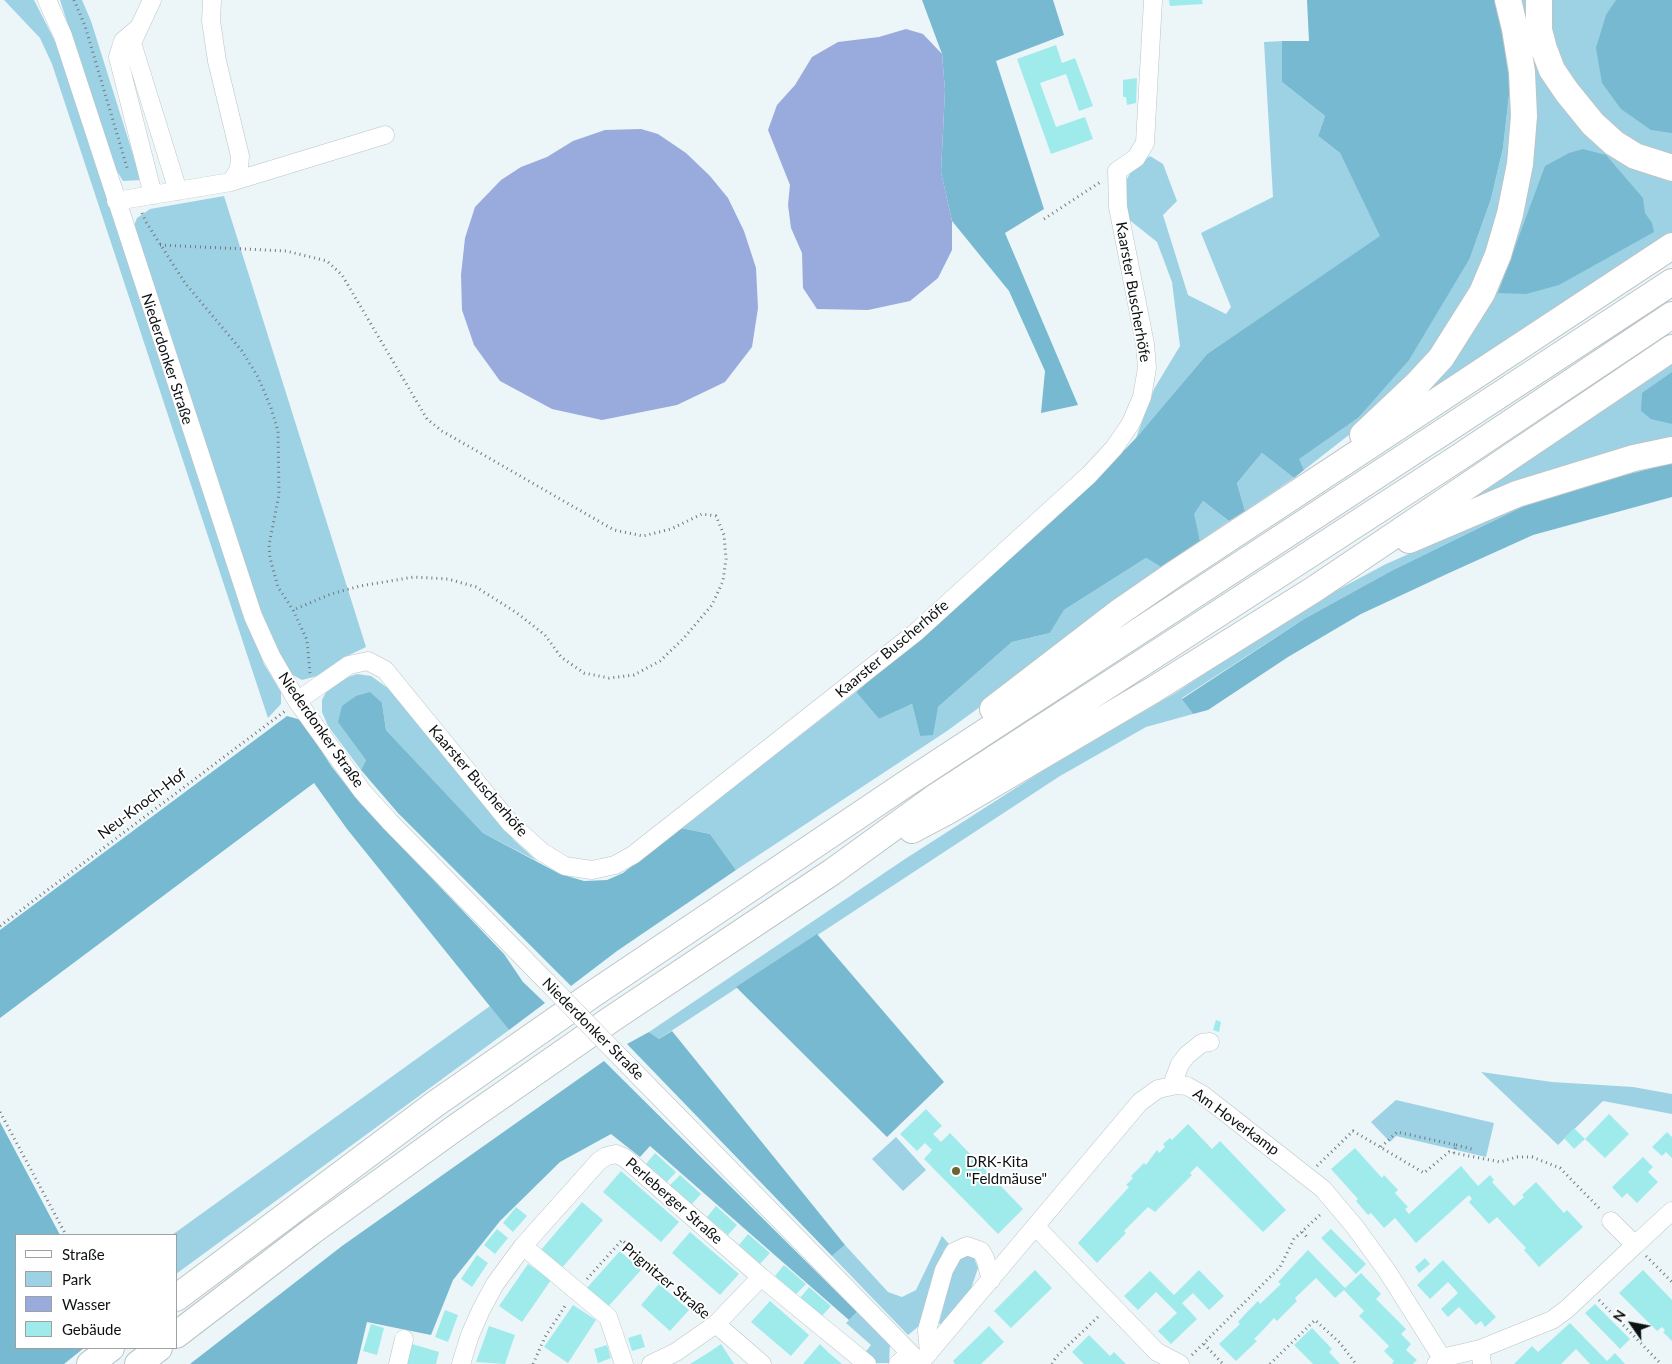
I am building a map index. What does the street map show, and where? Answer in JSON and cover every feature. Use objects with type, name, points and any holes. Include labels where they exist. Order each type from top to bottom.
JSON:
[{"type":"highway","points":[[1282,504],[1385,416],[1416,385],[1441,358],[1482,293],[1500,247],[1520,164],[1524,116],[1522,72],[1508,0]]},
{"type":"highway","points":[[1539,0],[1539,30],[1544,49],[1552,70],[1566,92],[1593,124],[1614,143],[1635,156],[1672,168]]},
{"type":"highway","points":[[907,783],[993,709],[1118,613],[1672,246]]},
{"type":"highway","points":[[178,1297],[435,1104],[602,988],[907,783],[1672,282]]},
{"type":"highway","points":[[178,1333],[311,1232],[455,1128],[613,1018],[832,872],[934,798],[1453,461],[1672,315]]},
{"type":"highway","points":[[832,872],[954,807],[1153,690],[1313,590],[1672,348]]},
{"type":"highway","points":[[1313,590],[1450,520],[1517,494],[1625,460],[1672,450]]},
{"type":"highway","points":[[90,1364],[110,1349]]},
{"type":"highway","points":[[138,1364],[158,1349]]},
{"type":"street","name":"Niederdonker Straße","points":[[47,0],[63,36],[253,616],[271,656],[304,696],[340,762],[390,822],[915,1359]]},
{"type":"street","points":[[152,0],[132,43],[178,191]]},
{"type":"street","points":[[212,0],[211,21],[217,61],[240,156],[239,169],[231,182]]},
{"type":"street","points":[[1117,171],[1136,158],[1146,143],[1153,0]]},
{"type":"street","points":[[140,28],[125,38],[118,57],[145,197]]},
{"type":"street","points":[[116,201],[231,182],[385,135]]},
{"type":"street","name":"Kaarster Buscherhöfe","points":[[304,696],[349,666],[368,661],[384,670],[510,822],[542,852],[565,866],[592,870],[615,865],[633,855],[915,633],[1089,475],[1114,448],[1131,423],[1142,397],[1147,368],[1145,344],[1118,207],[1117,171]]},
{"type":"street","points":[[915,1359],[990,1280],[1140,1102],[1158,1089],[1172,1085],[1180,1064],[1187,1055],[1202,1043],[1210,1042]]},
{"type":"street","name":"Am Hoverkamp","points":[[1172,1085],[1187,1086],[1203,1094],[1308,1175],[1334,1201],[1387,1271],[1439,1361],[1481,1356],[1552,1320],[1567,1309],[1672,1211]]},
{"type":"street","name":"Perleberger Straße","points":[[461,1364],[470,1335],[481,1310],[495,1284],[523,1246],[599,1161],[607,1156],[616,1154],[625,1158],[761,1277],[867,1364]]},
{"type":"street","points":[[1611,1221],[1635,1245]]},
{"type":"street","points":[[1036,1227],[1157,1352],[1185,1361]]},
{"type":"street","points":[[523,1246],[608,1317],[624,1364]]},
{"type":"street","points":[[915,1359],[927,1330],[944,1270],[954,1252],[967,1246],[981,1251],[985,1258],[990,1280]]},
{"type":"street","name":"Prignitzer Straße","points":[[651,1364],[676,1352],[716,1324],[761,1277]]},
{"type":"street","points":[[716,1324],[762,1364]]},
{"type":"street","points":[[398,1364],[404,1339]]},
{"type":"path","points":[[74,0],[85,26],[145,197],[146,222],[185,283],[242,351],[258,376],[271,408],[278,431],[279,495],[269,545],[270,558],[278,587],[293,610],[309,650],[304,696]]},
{"type":"path","points":[[1044,220],[1117,171]]},
{"type":"path","points":[[160,245],[286,251],[327,261],[342,275],[427,419],[442,431],[614,530],[643,536],[671,529],[702,514],[716,516],[724,535],[726,559],[724,581],[712,605],[684,640],[666,656],[634,675],[609,678],[584,673],[561,656],[545,635],[518,613],[476,587],[448,579],[414,577],[360,586],[331,594],[293,610]]},
{"type":"path","name":"Neu-Knoch-Hof","points":[[0,926],[304,696]]},
{"type":"path","points":[[0,1112],[65,1234]]},
{"type":"path","points":[[1308,1175],[1353,1131],[1424,1173],[1449,1152],[1500,1162],[1517,1157],[1532,1157],[1548,1162],[1563,1171],[1611,1221]]},
{"type":"path","points":[[1381,1147],[1397,1132],[1475,1150]]},
{"type":"path","points":[[1454,1153],[1456,1145]]},
{"type":"path","points":[[1185,1361],[1280,1267],[1294,1239],[1334,1201]]},
{"type":"path","points":[[1302,1232],[1308,1238]]},
{"type":"path","name":"Prignitzer Straße","points":[[533,1364],[545,1338],[576,1291],[622,1240],[716,1324]]},
{"type":"path","points":[[1635,1245],[1672,1282]]},
{"type":"path","points":[[1588,1289],[1661,1364]]},
{"type":"path","points":[[1052,1364],[1056,1357],[1111,1305]]},
{"type":"path","points":[[1270,1364],[1315,1320],[1340,1343],[1356,1364]]},
{"type":"path","points":[[1204,1344],[1223,1364]]},
{"type":"green space","points":[[4,0],[34,0],[57,45],[246,616],[264,664],[281,692],[281,704],[268,718],[52,64],[40,38]]},
{"type":"green space","points":[[60,0],[82,0],[91,21],[141,180],[123,181],[112,163]]},
{"type":"green space","points":[[1514,0],[1529,0],[1546,75],[1672,179],[1672,233],[1422,399],[1516,219]]},
{"type":"green space","points":[[1549,0],[1672,0],[1672,158],[1624,137],[1602,118],[1564,69],[1549,23]]},
{"type":"green space","points":[[1282,41],[1282,82],[1325,116],[1318,136],[1340,153],[1381,236],[1207,354],[1136,438],[1154,389],[1180,346],[1172,282],[1157,242],[1127,218],[1127,179],[1133,168],[1150,156],[1163,164],[1177,201],[1163,215],[1188,295],[1226,314],[1231,307],[1201,233],[1273,197],[1264,42]]},
{"type":"green space","points":[[1511,77],[1511,147],[1493,234],[1471,289],[1433,350],[1354,431],[1304,470],[1298,459],[1358,418],[1470,258],[1491,199],[1503,148]]},
{"type":"green space","points":[[224,196],[366,647],[343,658],[317,676],[302,680],[291,674],[276,654],[260,614],[133,228],[137,218],[150,209]]},
{"type":"green space","points":[[1672,364],[1672,444],[1452,511]]},
{"type":"green space","points":[[1262,453],[1294,478],[1245,511],[1237,483]]},
{"type":"green space","points":[[1203,501],[1229,521],[1200,541],[1193,514]]},
{"type":"green space","points":[[1530,503],[1391,571],[1304,619],[1182,698],[1193,714],[1146,727],[1060,776],[659,1039],[649,1032],[905,859],[1047,768],[1177,692],[1304,608],[1384,565],[1453,534]]},
{"type":"green space","points":[[1146,558],[1161,567],[1113,601],[1025,674],[947,731],[736,870],[710,834],[681,828],[856,692],[879,719],[912,704],[920,736],[938,707],[1012,642],[1050,633],[1064,610]]},
{"type":"green space","points":[[357,674],[371,676],[396,694],[514,840],[537,861],[483,833],[386,730],[382,703],[366,760],[361,770],[328,726],[322,712],[322,700],[326,692],[345,678]]},
{"type":"green space","points":[[490,1006],[509,1030],[178,1273],[178,1234],[173,1234]]},
{"type":"green space","points":[[1481,1072],[1552,1082],[1633,1087],[1672,1094],[1672,1114],[1603,1101],[1558,1145]]},
{"type":"green space","points":[[1396,1100],[1494,1123],[1486,1157],[1396,1136],[1390,1142],[1371,1122]]},
{"type":"green space","points":[[896,1137],[926,1170],[903,1191],[872,1159]]},
{"type":"green space","points":[[942,1236],[949,1244],[944,1250],[929,1301],[919,1326],[908,1335],[832,1256],[845,1245],[888,1292],[902,1297],[916,1290]]},
{"type":"green space","points":[[968,1254],[974,1258],[978,1268],[971,1289],[941,1325],[939,1323],[955,1261]]},
{"type":"green space","points":[[857,1312],[890,1345],[889,1363],[873,1363],[863,1355],[871,1345],[846,1323]]},
{"type":"shaded area","points":[[922,0],[1053,0],[1064,35],[996,61],[1044,209],[1005,233],[1078,405],[1041,413],[1045,371],[1009,291],[952,221],[941,172],[945,90],[942,54]]},
{"type":"shaded area","points":[[1307,0],[1496,0],[1505,36],[1511,77],[1503,148],[1491,199],[1470,258],[1409,360],[1358,418],[1299,459],[1304,470],[1294,478],[1262,453],[1237,483],[1245,511],[1229,521],[1203,501],[1194,514],[1200,541],[1161,567],[1146,558],[1064,610],[1050,633],[1012,642],[938,707],[933,735],[920,736],[912,704],[879,719],[856,692],[919,639],[1110,465],[1136,438],[1207,354],[1380,236],[1340,153],[1318,136],[1325,116],[1282,82],[1282,41],[1309,41]]},
{"type":"shaded area","points":[[1616,0],[1672,0],[1672,133],[1651,130],[1621,109],[1602,83],[1596,48],[1606,15]]},
{"type":"shaded area","points":[[1583,149],[1606,155],[1643,198],[1645,213],[1652,223],[1654,232],[1559,285],[1526,294],[1498,293],[1545,166],[1569,153]]},
{"type":"shaded area","points":[[1672,372],[1672,424],[1651,419],[1641,411],[1642,393]]},
{"type":"shaded area","points":[[1672,463],[1672,497],[1533,535],[1449,573],[1361,614],[1288,657],[1208,710],[1193,714],[1182,699],[1304,619],[1391,571],[1530,503],[1598,482]]},
{"type":"shaded area","points":[[370,692],[382,703],[386,730],[483,833],[560,874],[584,881],[607,880],[623,873],[681,828],[710,834],[736,870],[617,951],[571,986],[398,813],[361,770],[366,760],[338,722],[342,706],[356,696]]},
{"type":"shaded area","points":[[287,716],[301,720],[332,767],[360,803],[504,954],[523,982],[545,1003],[509,1030],[347,829],[314,783],[0,1018],[0,930]]},
{"type":"shaded area","points":[[817,934],[944,1082],[887,1137],[736,987]]},
{"type":"shaded area","points":[[672,1031],[845,1245],[832,1256],[627,1044],[649,1032],[659,1039]]},
{"type":"shaded area","points":[[604,1061],[857,1312],[849,1320],[650,1146],[640,1157],[611,1134],[560,1162],[500,1221],[453,1280],[431,1335],[367,1322],[357,1364],[190,1364],[342,1246]]},
{"type":"shaded area","points":[[0,1122],[59,1234],[15,1234],[15,1349],[83,1349],[64,1364],[0,1364]]},
{"type":"water","points":[[906,29],[923,34],[942,54],[945,90],[941,172],[952,221],[952,250],[938,278],[910,301],[868,310],[817,309],[803,288],[802,253],[791,228],[788,205],[790,185],[768,130],[777,105],[795,85],[812,57],[838,42],[879,37]]},
{"type":"water","points":[[641,129],[658,134],[686,153],[710,176],[728,198],[744,231],[756,268],[758,308],[752,347],[725,382],[677,405],[602,420],[552,409],[500,381],[474,345],[462,310],[461,275],[465,238],[475,207],[501,180],[521,167],[547,157],[573,141],[605,130]]},
{"type":"building","points":[[1169,0],[1202,0],[1203,4],[1170,6]]},
{"type":"building","points":[[1056,45],[1062,63],[1075,58],[1093,106],[1079,111],[1066,74],[1040,83],[1056,127],[1085,117],[1093,139],[1051,154],[1017,59]]},
{"type":"building","points":[[1137,78],[1136,103],[1127,105],[1126,97],[1123,97],[1123,80]]},
{"type":"building","points":[[1216,1020],[1221,1022],[1219,1032],[1213,1030]]},
{"type":"building","points":[[926,1109],[942,1126],[933,1134],[941,1142],[950,1133],[1023,1209],[998,1234],[924,1159],[932,1150],[925,1143],[917,1151],[900,1134]]},
{"type":"building","points":[[1609,1114],[1629,1134],[1605,1158],[1585,1139]]},
{"type":"building","points":[[1188,1124],[1212,1149],[1220,1141],[1286,1210],[1263,1232],[1197,1166],[1190,1173],[1192,1175],[1155,1212],[1148,1207],[1124,1231],[1126,1233],[1097,1263],[1078,1243],[1129,1187],[1126,1185],[1133,1178],[1131,1176],[1144,1163],[1146,1165],[1157,1150],[1159,1153],[1165,1147],[1163,1144],[1170,1138],[1172,1140]]},
{"type":"building","points":[[1574,1128],[1585,1139],[1574,1149],[1564,1138]]},
{"type":"building","points":[[1667,1132],[1672,1137],[1672,1158],[1666,1152],[1662,1156],[1652,1147]]},
{"type":"building","points":[[1355,1148],[1382,1178],[1384,1175],[1398,1190],[1395,1193],[1408,1207],[1405,1209],[1409,1214],[1461,1166],[1478,1186],[1490,1175],[1494,1180],[1492,1182],[1514,1206],[1524,1197],[1522,1195],[1536,1182],[1564,1213],[1567,1210],[1583,1227],[1539,1267],[1524,1250],[1526,1248],[1497,1217],[1489,1224],[1469,1202],[1472,1199],[1469,1195],[1416,1243],[1395,1218],[1384,1228],[1371,1213],[1368,1215],[1356,1201],[1358,1199],[1331,1169]]},
{"type":"building","points":[[655,1153],[676,1172],[667,1182],[646,1164]]},
{"type":"building","points":[[1643,1157],[1653,1167],[1648,1172],[1658,1182],[1637,1203],[1627,1193],[1622,1198],[1612,1187]]},
{"type":"building","points":[[621,1171],[679,1222],[661,1242],[603,1192]]},
{"type":"building","points":[[680,1175],[701,1194],[692,1204],[670,1185]]},
{"type":"building","points":[[582,1202],[603,1220],[561,1269],[540,1251]]},
{"type":"building","points":[[716,1206],[737,1225],[728,1235],[707,1217]]},
{"type":"building","points":[[516,1207],[527,1216],[513,1232],[503,1223]]},
{"type":"building","points":[[497,1229],[508,1238],[495,1254],[484,1245]]},
{"type":"building","points":[[1331,1229],[1366,1264],[1356,1274],[1321,1238]]},
{"type":"building","points":[[690,1232],[739,1274],[720,1295],[672,1253]]},
{"type":"building","points":[[748,1234],[770,1253],[760,1264],[739,1245]]},
{"type":"building","points":[[1308,1250],[1345,1288],[1361,1273],[1381,1294],[1376,1299],[1406,1329],[1401,1334],[1411,1344],[1406,1350],[1417,1360],[1413,1364],[1392,1364],[1394,1361],[1384,1351],[1389,1346],[1359,1316],[1364,1311],[1344,1290],[1335,1298],[1316,1278],[1295,1298],[1297,1301],[1277,1321],[1274,1318],[1254,1339],[1257,1341],[1236,1361],[1219,1344],[1240,1324],[1238,1322],[1258,1301],[1260,1304],[1281,1284],[1278,1282]]},
{"type":"building","points":[[620,1251],[641,1270],[606,1309],[585,1290]]},
{"type":"building","points":[[477,1255],[488,1263],[472,1287],[461,1279]]},
{"type":"building","points":[[1425,1258],[1430,1264],[1419,1273],[1415,1267]]},
{"type":"building","points":[[1443,1260],[1496,1317],[1485,1327],[1481,1321],[1476,1325],[1459,1307],[1448,1317],[1441,1309],[1458,1293],[1448,1282],[1430,1299],[1417,1285]]},
{"type":"building","points":[[528,1264],[551,1280],[522,1322],[499,1306]]},
{"type":"building","points":[[784,1265],[806,1284],[796,1294],[775,1276]]},
{"type":"building","points":[[1035,1270],[1052,1288],[1011,1328],[994,1311]]},
{"type":"building","points":[[1199,1270],[1224,1296],[1209,1310],[1193,1293],[1182,1303],[1197,1319],[1171,1344],[1158,1331],[1177,1313],[1156,1292],[1138,1310],[1124,1296],[1150,1271],[1174,1295]]},
{"type":"building","points":[[1643,1270],[1672,1300],[1672,1341],[1663,1332],[1665,1330],[1662,1327],[1657,1331],[1619,1293]]},
{"type":"building","points":[[659,1284],[689,1310],[670,1331],[641,1305]]},
{"type":"building","points":[[809,1287],[831,1306],[821,1317],[800,1298]]},
{"type":"building","points":[[770,1301],[809,1335],[791,1356],[751,1322]]},
{"type":"building","points":[[1595,1304],[1630,1339],[1620,1349],[1585,1313]]},
{"type":"building","points":[[573,1305],[596,1320],[568,1363],[544,1347]]},
{"type":"building","points":[[445,1310],[458,1315],[448,1342],[435,1337]]},
{"type":"building","points":[[1570,1323],[1607,1361],[1615,1353],[1625,1364],[1590,1364],[1576,1349],[1561,1364],[1514,1364],[1532,1346],[1538,1352]]},
{"type":"building","points":[[371,1324],[384,1328],[377,1355],[363,1351]]},
{"type":"building","points":[[489,1326],[515,1335],[505,1364],[476,1362]]},
{"type":"building","points":[[989,1326],[1004,1342],[981,1364],[955,1364],[953,1361]]},
{"type":"building","points":[[1312,1328],[1332,1349],[1329,1352],[1340,1364],[1313,1364],[1294,1345]]},
{"type":"building","points":[[641,1334],[645,1347],[632,1351],[628,1338]]},
{"type":"building","points":[[1089,1335],[1110,1356],[1114,1352],[1126,1364],[1084,1364],[1072,1352]]},
{"type":"building","points":[[412,1344],[439,1352],[436,1364],[406,1364]]},
{"type":"building","points":[[721,1344],[734,1364],[690,1364],[711,1351]]},
{"type":"building","points":[[820,1344],[829,1353],[842,1364],[803,1364]]},
{"type":"building","points":[[607,1345],[611,1358],[598,1363],[594,1349]]},
{"type":"place","name":"DRK-Kita \"Feldmäuse\"","points":[[956,1171]]}]
